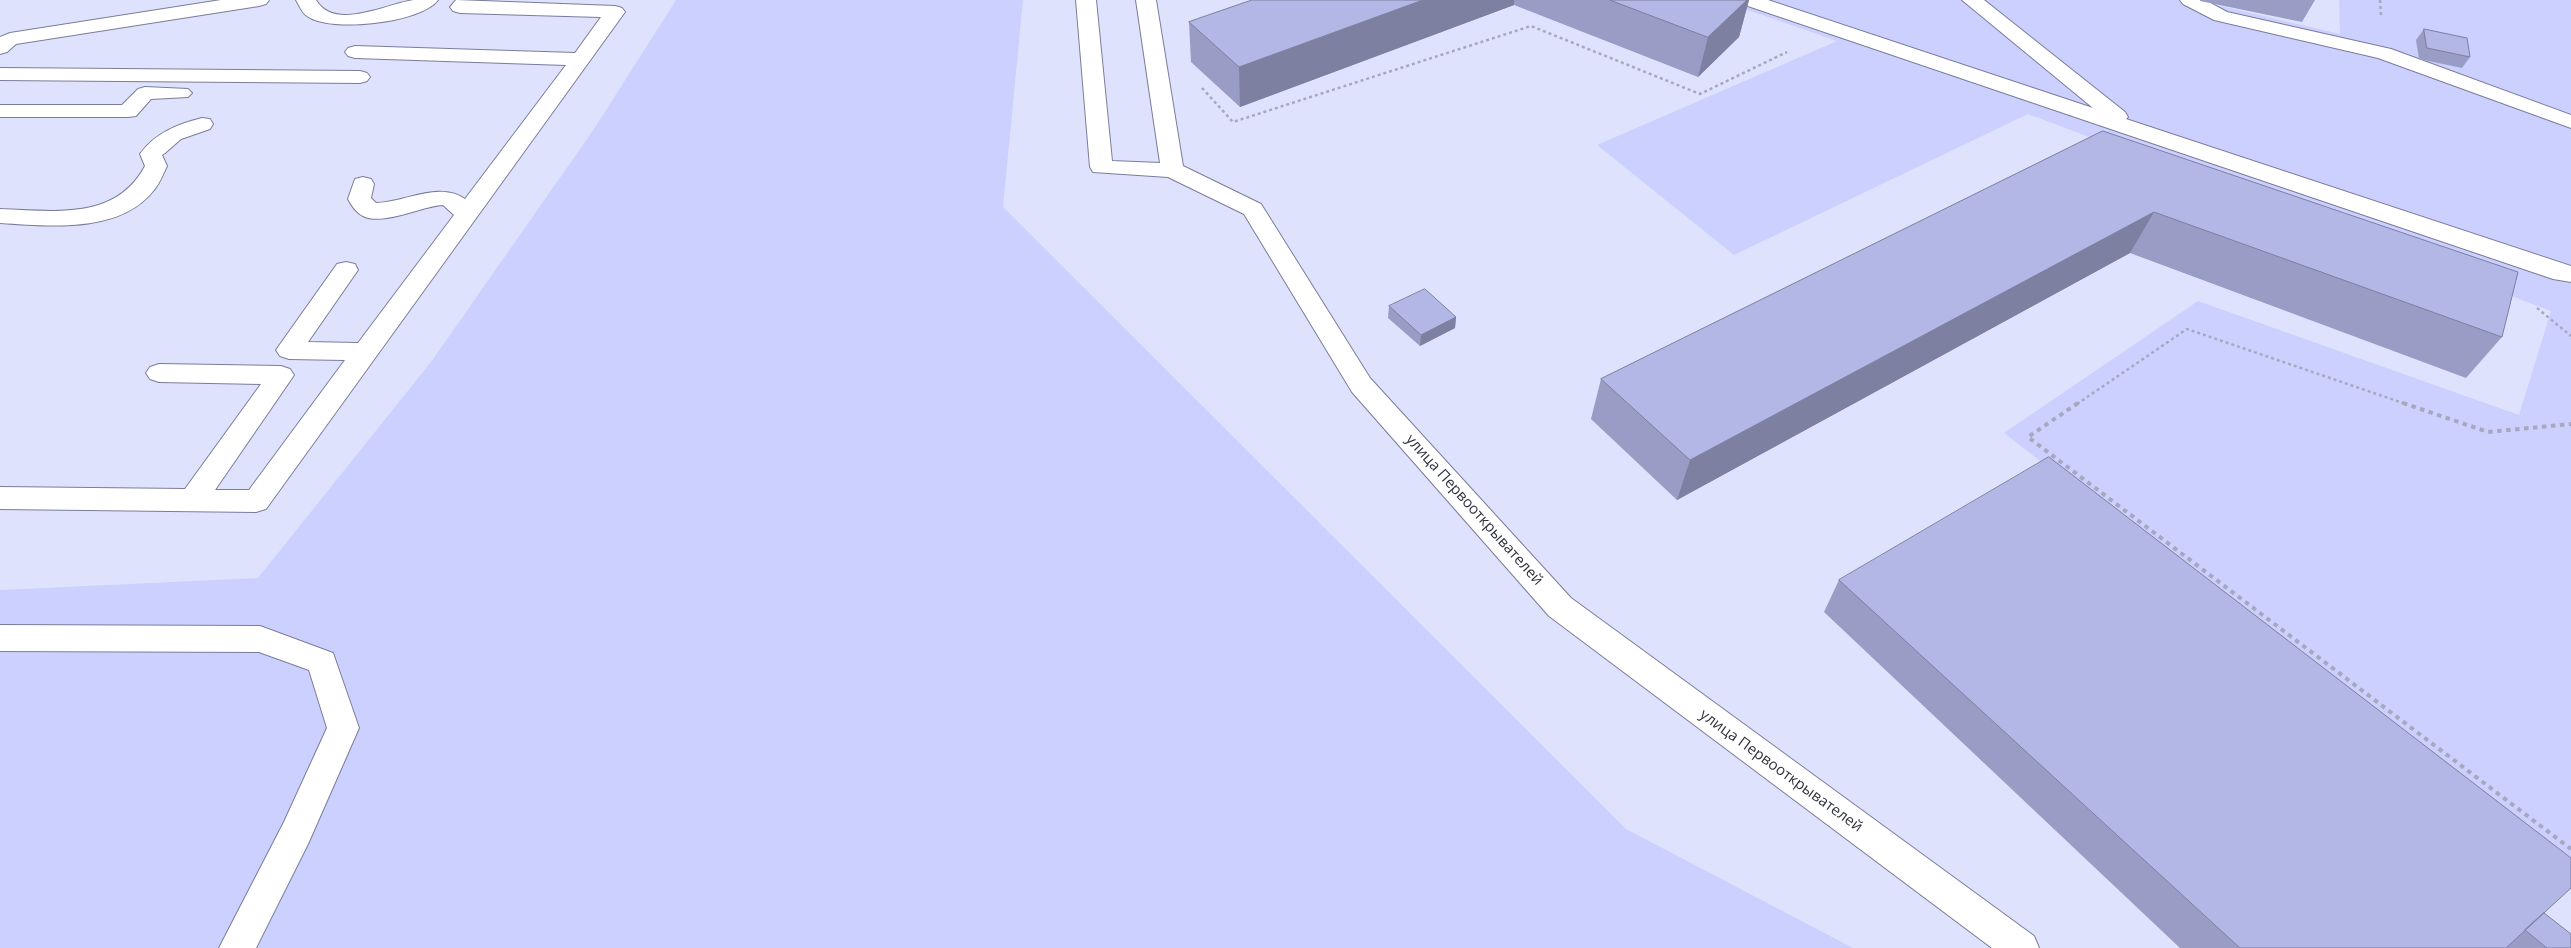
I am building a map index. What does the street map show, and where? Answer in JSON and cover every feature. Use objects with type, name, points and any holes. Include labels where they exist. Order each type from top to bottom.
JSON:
[{"type":"street","points":[[0,48],[10,39],[259,0]]},
{"type":"street","points":[[306,0],[313,12],[328,18],[349,20],[398,13],[428,0]]},
{"type":"street","points":[[0,498],[256,501],[615,12],[533,5],[460,7],[466,0]]},
{"type":"street","name":"улица Первооткрывателей","points":[[1086,0],[1101,167],[1172,170],[1253,209],[1361,385],[1560,607],[2022,948]]},
{"type":"street","points":[[1146,0],[1172,170]]},
{"type":"street","points":[[1749,0],[2562,273],[2571,274]]},
{"type":"street","points":[[1972,0],[2131,128]]},
{"type":"street","points":[[2190,0],[2221,16],[2384,53],[2571,122]]},
{"type":"street","points":[[355,52],[580,59]]},
{"type":"street","points":[[0,74],[360,77]]},
{"type":"street","points":[[0,111],[128,111],[145,93],[347,94]]},
{"type":"street","points":[[0,216],[70,219],[108,211],[136,197],[150,183],[156,166],[150,154],[164,139],[182,130],[202,124]]},
{"type":"street","points":[[364,184],[359,199],[370,211],[400,209],[427,199],[452,199],[461,206],[466,215]]},
{"type":"street","points":[[346,270],[289,350],[365,352]]},
{"type":"street","points":[[159,373],[281,375],[194,500]]},
{"type":"street","points":[[0,638],[260,639],[322,662],[343,728],[296,833],[237,948]]},
{"type":"path","points":[[1196,81],[1233,122],[1531,26],[1700,94],[1835,29]]},
{"type":"path","points":[[2571,424],[2488,432],[2187,329],[2028,437],[2571,849]]},
{"type":"shaded area","points":[[676,0],[1023,0],[1003,207],[1626,829],[1853,948],[0,948],[0,590],[258,578],[431,362],[594,129]]},
{"type":"shaded area","points":[[1719,0],[2195,0],[2340,34],[2339,0],[2571,0],[2571,871],[2004,433],[2198,301],[2519,415],[2551,311],[2028,114],[1734,255],[1597,145],[1837,41]]},
{"type":"building","points":[[1252,0],[1423,0],[1239,67],[1189,22]]},
{"type":"building","points":[[1610,0],[1747,0],[1708,37]]},
{"type":"building","points":[[2424,29],[2467,38],[2470,57],[2427,48]]},
{"type":"building","points":[[2103,131],[2518,272],[2502,337],[2154,212],[1690,460],[1601,379]]},
{"type":"building","points":[[1425,289],[1456,317],[1421,335],[1389,306]]},
{"type":"building","points":[[2049,457],[2571,858],[2571,888],[2506,948],[2240,948],[1839,580]]},
{"type":"building","points":[[2544,913],[2571,934],[2571,948],[2547,948],[2525,930]]}]
